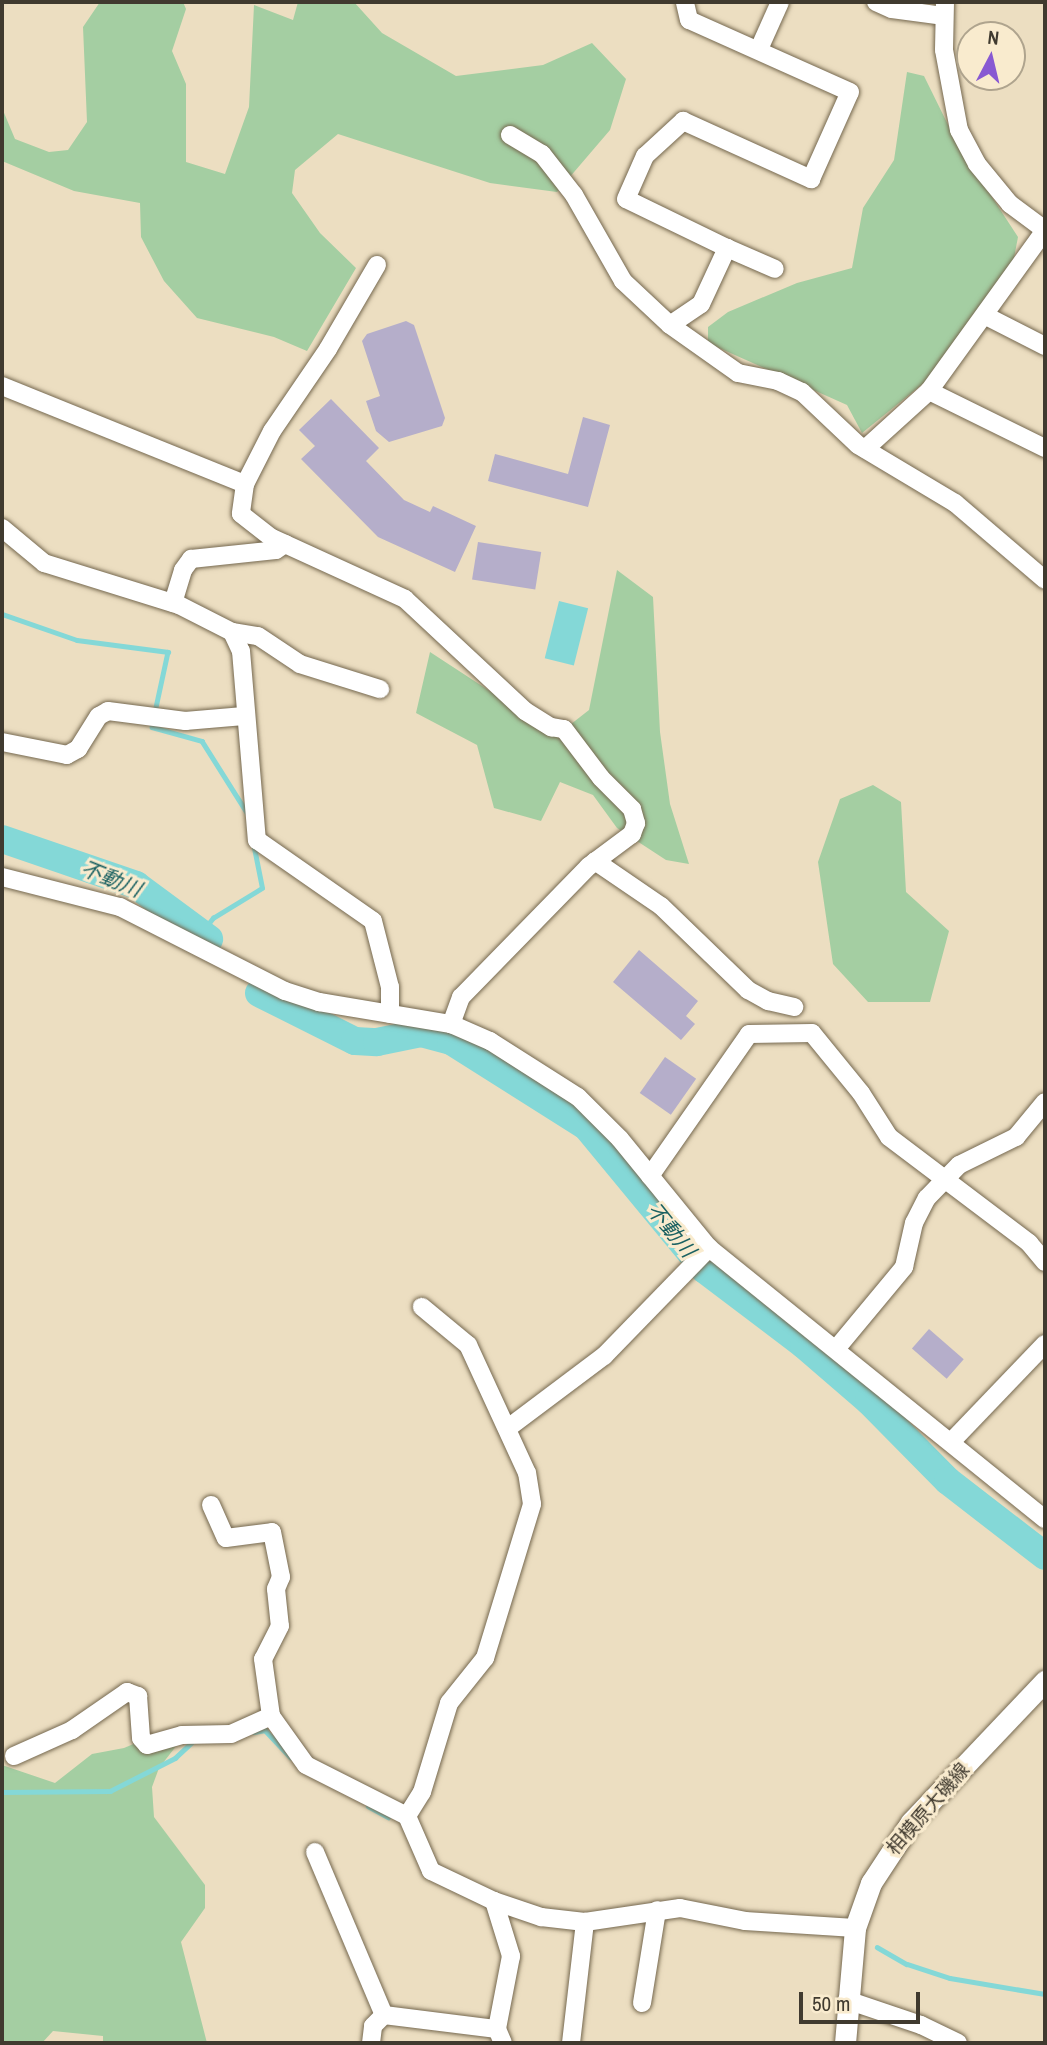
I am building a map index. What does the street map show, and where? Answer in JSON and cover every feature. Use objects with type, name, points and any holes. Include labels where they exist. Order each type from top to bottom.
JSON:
[{"type":"main road","name":"相模原大磯線","points":[[845,2043],[855,1928],[890,1849],[1045,1681]]},
{"type":"street","points":[[685,2],[689,20],[759,49],[850,92],[811,179],[683,121],[645,156],[626,199],[775,269]]},
{"type":"street","points":[[759,49],[780,2]]},
{"type":"street","points":[[865,449],[929,391],[986,316],[1045,230],[1010,204],[977,164],[959,130],[949,91],[944,9],[892,9],[876,2]]},
{"type":"street","points":[[510,135],[542,154],[574,195],[623,281],[670,325],[738,373],[778,381],[802,392],[865,449],[955,503],[1045,580]]},
{"type":"street","points":[[670,325],[701,304],[726,248]]},
{"type":"street","points":[[377,265],[328,349],[272,431],[245,484],[241,514],[253,527],[285,544],[405,599],[525,711],[551,727],[564,729],[601,778],[632,809],[636,822],[632,834],[595,861],[461,997],[451,1024]]},
{"type":"street","points":[[986,316],[1045,346]]},
{"type":"street","points":[[2,386],[245,484]]},
{"type":"street","points":[[929,391],[1045,448]]},
{"type":"street","points":[[2,528],[44,563],[173,603],[232,632],[258,635],[300,664],[380,689]]},
{"type":"street","points":[[173,603],[183,570],[191,559],[276,550],[285,544]]},
{"type":"street","points":[[232,632],[241,651],[244,716],[257,841],[373,921],[390,987],[390,1014]]},
{"type":"street","points":[[2,742],[67,755],[78,749],[99,716],[108,711],[185,721],[244,716]]},
{"type":"street","points":[[595,861],[662,905],[748,990],[768,1002],[794,1007]]},
{"type":"street","points":[[2,877],[120,906],[285,991],[451,1024],[490,1041],[578,1097],[602,1119],[709,1248],[1045,1520]]},
{"type":"street","points":[[650,1176],[749,1034],[768,1031],[812,1033],[861,1093],[889,1137],[943,1182],[1029,1243],[1045,1262]]},
{"type":"street","points":[[836,1349],[904,1266],[914,1223],[943,1182],[959,1165],[1016,1137],[1045,1102]]},
{"type":"street","points":[[508,1428],[604,1356],[709,1248]]},
{"type":"street","points":[[407,1816],[422,1792],[436,1756],[449,1703],[485,1658],[519,1556],[531,1504],[527,1473],[468,1345],[422,1307]]},
{"type":"street","points":[[951,1442],[1045,1344]]},
{"type":"street","points":[[211,1505],[226,1538],[272,1532],[281,1577],[276,1589],[280,1626],[262,1659],[271,1716],[306,1765],[407,1816],[430,1871],[494,1901],[541,1917],[585,1922],[680,1908],[745,1922],[855,1928]]},
{"type":"street","points":[[14,1756],[72,1730],[127,1692],[138,1696],[141,1738],[147,1745],[182,1735],[231,1734],[271,1716]]},
{"type":"street","points":[[315,1852],[384,2015]]},
{"type":"street","points":[[384,2015],[502,2040],[511,1956],[494,1901]]},
{"type":"street","points":[[642,2003],[657,1910]]},
{"type":"street","points":[[570,2043],[585,1922]]},
{"type":"street","points":[[847,2000],[921,2025],[958,2043]]},
{"type":"street","points":[[372,2043],[373,2026],[384,2015]]},
{"type":"green space","points":[[100,2],[183,2],[186,9],[172,51],[186,84],[186,162],[225,174],[249,107],[254,5],[293,20],[298,2],[354,2],[382,33],[456,76],[543,65],[592,43],[626,79],[610,130],[557,192],[490,183],[338,134],[295,170],[292,193],[320,233],[356,268],[307,351],[274,337],[197,318],[164,281],[141,237],[140,203],[74,191],[2,161],[2,108],[15,139],[49,152],[68,150],[87,122],[83,27]]},
{"type":"green space","points":[[907,72],[924,76],[958,145],[1018,237],[1013,263],[925,382],[862,433],[847,405],[708,343],[708,327],[728,312],[797,283],[852,268],[863,208],[894,160]]},
{"type":"green space","points":[[617,570],[653,597],[660,732],[670,804],[689,864],[666,860],[617,828],[593,795],[560,782],[541,821],[494,808],[477,745],[416,713],[430,652],[557,735],[589,710]]},
{"type":"green space","points":[[873,785],[901,802],[906,892],[949,931],[930,1002],[868,1002],[833,964],[818,862],[840,799]]},
{"type":"green space","points":[[162,1732],[177,1745],[159,1768],[152,1787],[154,1817],[205,1885],[205,1908],[181,1942],[207,2043],[103,2043],[103,2036],[53,2031],[42,2043],[2,2043],[2,1765],[55,1783],[92,1754],[124,1748]]},
{"type":"water","points":[[559,601],[588,608],[574,666],[545,658]]},
{"type":"building","points":[[406,321],[414,325],[445,418],[442,426],[389,442],[376,431],[366,401],[380,396],[362,341],[367,334]]},
{"type":"building","points":[[331,399],[379,448],[366,461],[404,500],[430,512],[433,506],[476,526],[455,572],[378,537],[301,459],[315,446],[299,430]]},
{"type":"building","points":[[583,417],[610,425],[588,507],[488,481],[495,454],[568,474]]},
{"type":"building","points":[[478,542],[541,552],[535,590],[472,580]]},
{"type":"building","points":[[639,950],[698,1001],[686,1016],[695,1024],[681,1040],[613,982]]},
{"type":"building","points":[[665,1057],[696,1079],[671,1115],[640,1093]]},
{"type":"building","points":[[929,1329],[964,1359],[947,1379],[912,1349]]},
{"type":"waterway","points":[[2,614],[77,640],[168,652],[155,712]]},
{"type":"waterway","points":[[153,721],[152,727],[202,741],[248,814]]},
{"type":"waterway","name":"不動川","points":[[2,839],[136,885],[209,939]]},
{"type":"waterway","points":[[202,932],[213,918],[262,888],[253,843]]},
{"type":"waterway","name":"不動川","points":[[259,993],[355,1041],[377,1042],[421,1033],[451,1041],[587,1127],[704,1269],[804,1345],[869,1401],[948,1481],[1045,1556]]},
{"type":"waterway","points":[[254,1732],[265,1730],[290,1757]]},
{"type":"waterway","points":[[2,1792],[110,1791],[175,1758],[192,1742]]},
{"type":"waterway","points":[[368,1806],[388,1817]]},
{"type":"waterway","points":[[877,1947],[907,1964],[950,1978],[1045,1994]]}]
